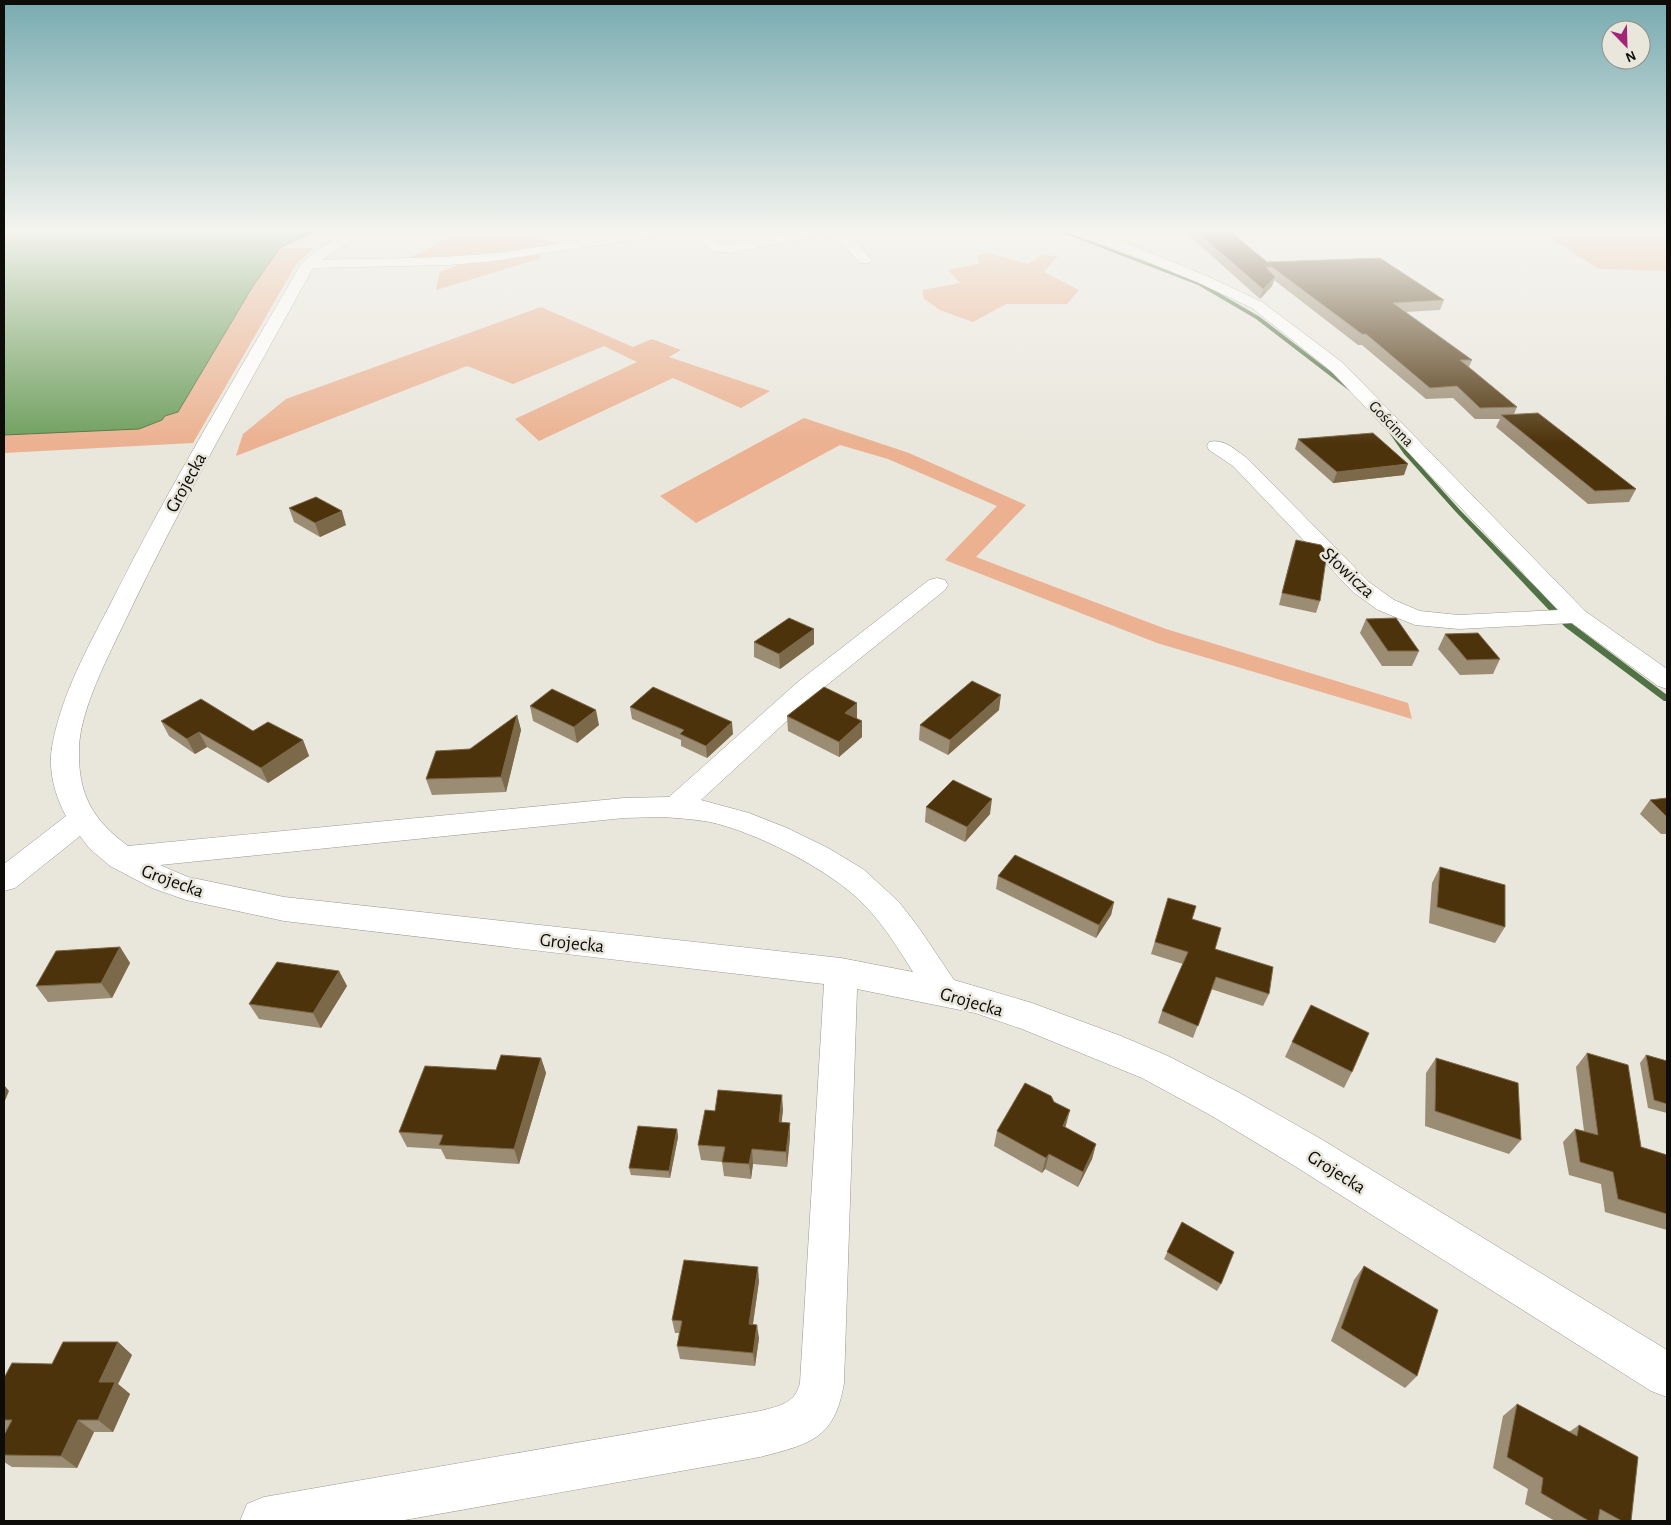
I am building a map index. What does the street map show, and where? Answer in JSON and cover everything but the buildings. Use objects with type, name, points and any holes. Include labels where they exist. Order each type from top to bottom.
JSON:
[{"type":"street","name":"Grojecka","points":[[287,301],[148,550],[90,669],[73,713],[65,749],[67,785],[74,805],[82,819],[99,840],[121,858],[155,877],[186,888],[284,909],[841,972],[943,991],[975,999],[1032,1018],[1108,1047],[1178,1078],[1306,1152],[1667,1375]]},
{"type":"street","name":"Gościnna","points":[[1249,301],[1257,305],[1337,367],[1577,616],[1667,681]]},
{"type":"street","name":"Słowicza","points":[[1216,446],[1240,462],[1361,588],[1386,605],[1415,618],[1459,622],[1577,616]]},
{"type":"street","points":[[675,808],[808,687],[937,585]]},
{"type":"street","points":[[121,858],[624,808],[675,808],[722,815],[797,846],[842,870],[866,888],[907,937],[943,991]]},
{"type":"street","points":[[4,880],[82,819]]},
{"type":"street","points":[[264,1521],[760,1434],[798,1424],[810,1415],[821,1397],[822,1383],[841,972]]},
{"type":"shaded area","points":[[4,301],[244,301],[178,412],[165,416],[162,420],[139,429],[4,435]]},
{"type":"shaded area","points":[[227,301],[275,301],[193,443],[4,453],[4,432]]},
{"type":"shaded area","points":[[927,301],[1069,301],[1067,304],[1006,304],[973,322],[940,310]]},
{"type":"shaded area","points":[[541,307],[633,347],[652,339],[681,350],[669,357],[770,391],[741,408],[673,378],[539,441],[515,419],[637,362],[604,346],[513,384],[467,366],[236,456],[243,434],[286,399]]},
{"type":"shaded area","points":[[804,418],[909,453],[1026,505],[976,557],[1166,629],[1408,703],[1412,719],[1157,643],[945,560],[997,506],[888,459],[840,445],[696,523],[660,496]]},
{"type":"waterway","points":[[1229,301],[1258,318],[1353,391]]},
{"type":"waterway","points":[[1391,431],[1406,453],[1457,510],[1568,625],[1667,699]]}]
